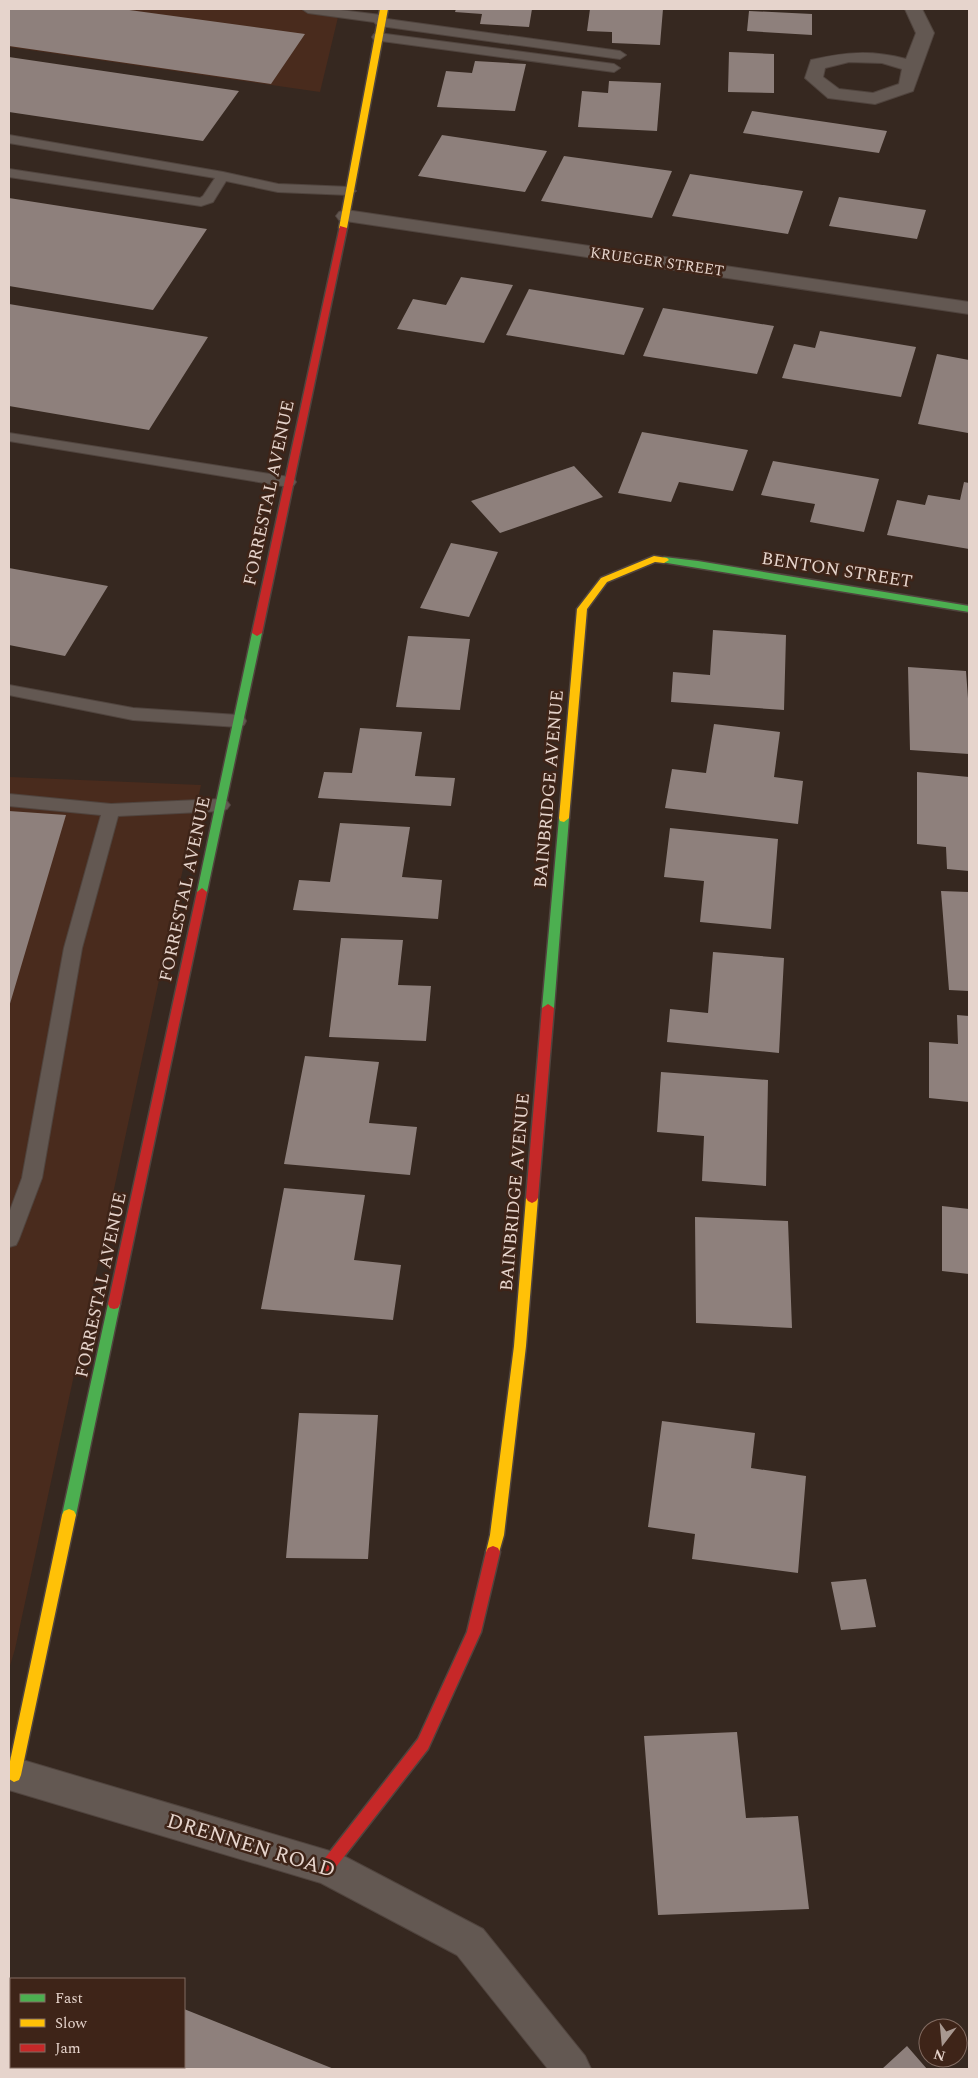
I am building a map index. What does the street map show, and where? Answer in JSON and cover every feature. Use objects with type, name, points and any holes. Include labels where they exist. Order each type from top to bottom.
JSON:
[{"type":"street","points":[[912,66],[882,58],[849,57],[817,64],[814,78],[834,94],[875,99],[907,87],[912,66],[925,33],[914,9]]},
{"type":"street","name":"FORRESTAL AVENUE","points":[[11,1774],[221,805],[346,216],[381,16]]},
{"type":"street","name":"KRUEGER STREET","points":[[346,216],[969,308]]},
{"type":"street","name":"BAINBRIDGE AVENUE","points":[[327,1867],[424,1744],[474,1632],[497,1535],[520,1346],[582,609],[604,580],[654,560],[698,564]]},
{"type":"street","name":"BENTON STREET","points":[[698,564],[969,609]]},
{"type":"street","name":"DRENNEN ROAD","points":[[11,1774],[327,1867],[470,1942],[572,2069]]},
{"type":"lane","points":[[308,9],[381,16],[620,55]]},
{"type":"lane","points":[[378,36],[614,68]]},
{"type":"lane","points":[[9,139],[223,176],[278,188],[350,191]]},
{"type":"lane","points":[[9,173],[201,202],[208,199],[223,176]]},
{"type":"lane","points":[[9,437],[289,482]]},
{"type":"lane","points":[[9,690],[133,714],[238,721]]},
{"type":"lane","points":[[9,800],[111,810],[221,805]]},
{"type":"lane","points":[[9,1239],[32,1178],[73,948],[111,810]]},
{"type":"shaded area","points":[[9,9],[340,9],[320,92],[9,47]]},
{"type":"shaded area","points":[[9,777],[201,785],[15,1649],[9,1669]]},
{"type":"building","points":[[9,9],[122,9],[305,34],[271,84],[9,46]]},
{"type":"building","points":[[456,9],[532,9],[529,27],[480,24],[482,14],[455,12]]},
{"type":"building","points":[[590,9],[663,9],[660,45],[612,43],[612,32],[587,31]]},
{"type":"building","points":[[749,11],[812,14],[812,35],[747,31]]},
{"type":"building","points":[[729,52],[774,54],[774,93],[728,92]]},
{"type":"building","points":[[9,57],[239,91],[203,141],[9,112]]},
{"type":"building","points":[[475,61],[526,64],[515,111],[437,107],[446,71],[472,73]]},
{"type":"building","points":[[609,81],[661,83],[657,131],[578,127],[582,91],[608,93]]},
{"type":"building","points":[[752,111],[887,131],[879,153],[743,133]]},
{"type":"building","points":[[442,135],[547,151],[525,192],[418,176]]},
{"type":"building","points":[[564,156],[672,171],[652,218],[541,201]]},
{"type":"building","points":[[690,174],[803,191],[788,234],[672,216]]},
{"type":"building","points":[[839,197],[926,210],[917,239],[829,226]]},
{"type":"building","points":[[9,198],[207,229],[153,310],[9,286]]},
{"type":"building","points":[[461,277],[513,285],[484,343],[397,329],[413,299],[446,305]]},
{"type":"building","points":[[529,289],[644,308],[624,355],[506,335]]},
{"type":"building","points":[[9,304],[208,337],[149,430],[9,406]]},
{"type":"building","points":[[663,308],[774,326],[757,374],[643,356]]},
{"type":"building","points":[[820,331],[916,347],[901,397],[782,378],[794,344],[815,348]]},
{"type":"building","points":[[937,354],[969,360],[968,433],[918,424]]},
{"type":"building","points":[[642,432],[748,450],[733,491],[679,482],[671,502],[618,493]]},
{"type":"building","points":[[773,461],[879,479],[864,532],[810,522],[815,504],[761,495]]},
{"type":"building","points":[[574,466],[603,497],[500,533],[471,501]]},
{"type":"building","points":[[964,482],[969,483],[969,549],[887,535],[897,500],[925,505],[928,495],[960,500]]},
{"type":"building","points":[[451,543],[498,552],[469,617],[420,608]]},
{"type":"building","points":[[9,568],[108,586],[65,656],[9,645]]},
{"type":"building","points":[[713,630],[786,635],[784,710],[671,702],[673,672],[710,675]]},
{"type":"building","points":[[408,636],[470,639],[460,710],[396,707]]},
{"type":"building","points":[[908,667],[966,671],[969,712],[969,754],[910,750]]},
{"type":"building","points":[[714,724],[780,732],[774,777],[803,781],[798,824],[665,808],[672,769],[706,773]]},
{"type":"building","points":[[360,728],[422,732],[415,776],[455,778],[451,806],[318,798],[324,772],[352,773]]},
{"type":"building","points":[[917,772],[969,777],[969,871],[947,869],[946,847],[917,844]]},
{"type":"building","points":[[9,811],[66,815],[9,1007]]},
{"type":"building","points":[[340,823],[410,827],[402,877],[442,880],[438,919],[293,910],[299,880],[330,882]]},
{"type":"building","points":[[670,828],[778,839],[771,929],[700,922],[704,881],[664,877]]},
{"type":"building","points":[[941,891],[969,892],[969,991],[949,990]]},
{"type":"building","points":[[341,938],[403,940],[398,985],[431,986],[426,1041],[329,1037]]},
{"type":"building","points":[[713,952],[784,958],[779,1053],[667,1042],[670,1009],[708,1013]]},
{"type":"building","points":[[957,1015],[969,1016],[969,1102],[929,1098],[929,1042],[958,1044]]},
{"type":"building","points":[[305,1056],[379,1062],[369,1123],[417,1127],[410,1175],[284,1164]]},
{"type":"building","points":[[661,1072],[768,1080],[766,1186],[702,1181],[704,1136],[657,1132]]},
{"type":"building","points":[[284,1188],[365,1195],[354,1260],[401,1265],[393,1320],[261,1309]]},
{"type":"building","points":[[942,1206],[969,1209],[969,1274],[942,1271]]},
{"type":"building","points":[[695,1217],[788,1221],[792,1328],[696,1323]]},
{"type":"building","points":[[299,1413],[378,1415],[368,1559],[286,1558]]},
{"type":"building","points":[[662,1421],[755,1433],[751,1468],[806,1476],[798,1573],[692,1559],[695,1534],[648,1527]]},
{"type":"building","points":[[866,1579],[876,1627],[841,1630],[831,1582]]},
{"type":"building","points":[[737,1732],[746,1818],[798,1816],[809,1909],[658,1915],[644,1736]]},
{"type":"building","points":[[185,2009],[334,2069],[84,2069],[185,2068]]},
{"type":"building","points":[[907,2046],[918,2059],[918,2068],[927,2069],[882,2069]]},
{"type":"traffic: fast","points":[[664,560],[969,609]]},
{"type":"traffic: fast","points":[[202,892],[257,633]]},
{"type":"traffic: fast","points":[[548,1008],[564,818]]},
{"type":"traffic: fast","points":[[69,1515],[114,1304]]},
{"type":"traffic: slow","points":[[343,228],[384,9]]},
{"type":"traffic: slow","points":[[564,818],[582,609],[604,580],[654,559],[664,560]]},
{"type":"traffic: slow","points":[[493,1552],[497,1535],[520,1346],[532,1198]]},
{"type":"traffic: slow","points":[[14,1775],[69,1515]]},
{"type":"traffic: jam","points":[[257,633],[343,228]]},
{"type":"traffic: jam","points":[[114,1304],[202,892]]},
{"type":"traffic: jam","points":[[532,1198],[548,1008]]},
{"type":"traffic: jam","points":[[327,1867],[423,1744],[474,1632],[493,1552]]}]
